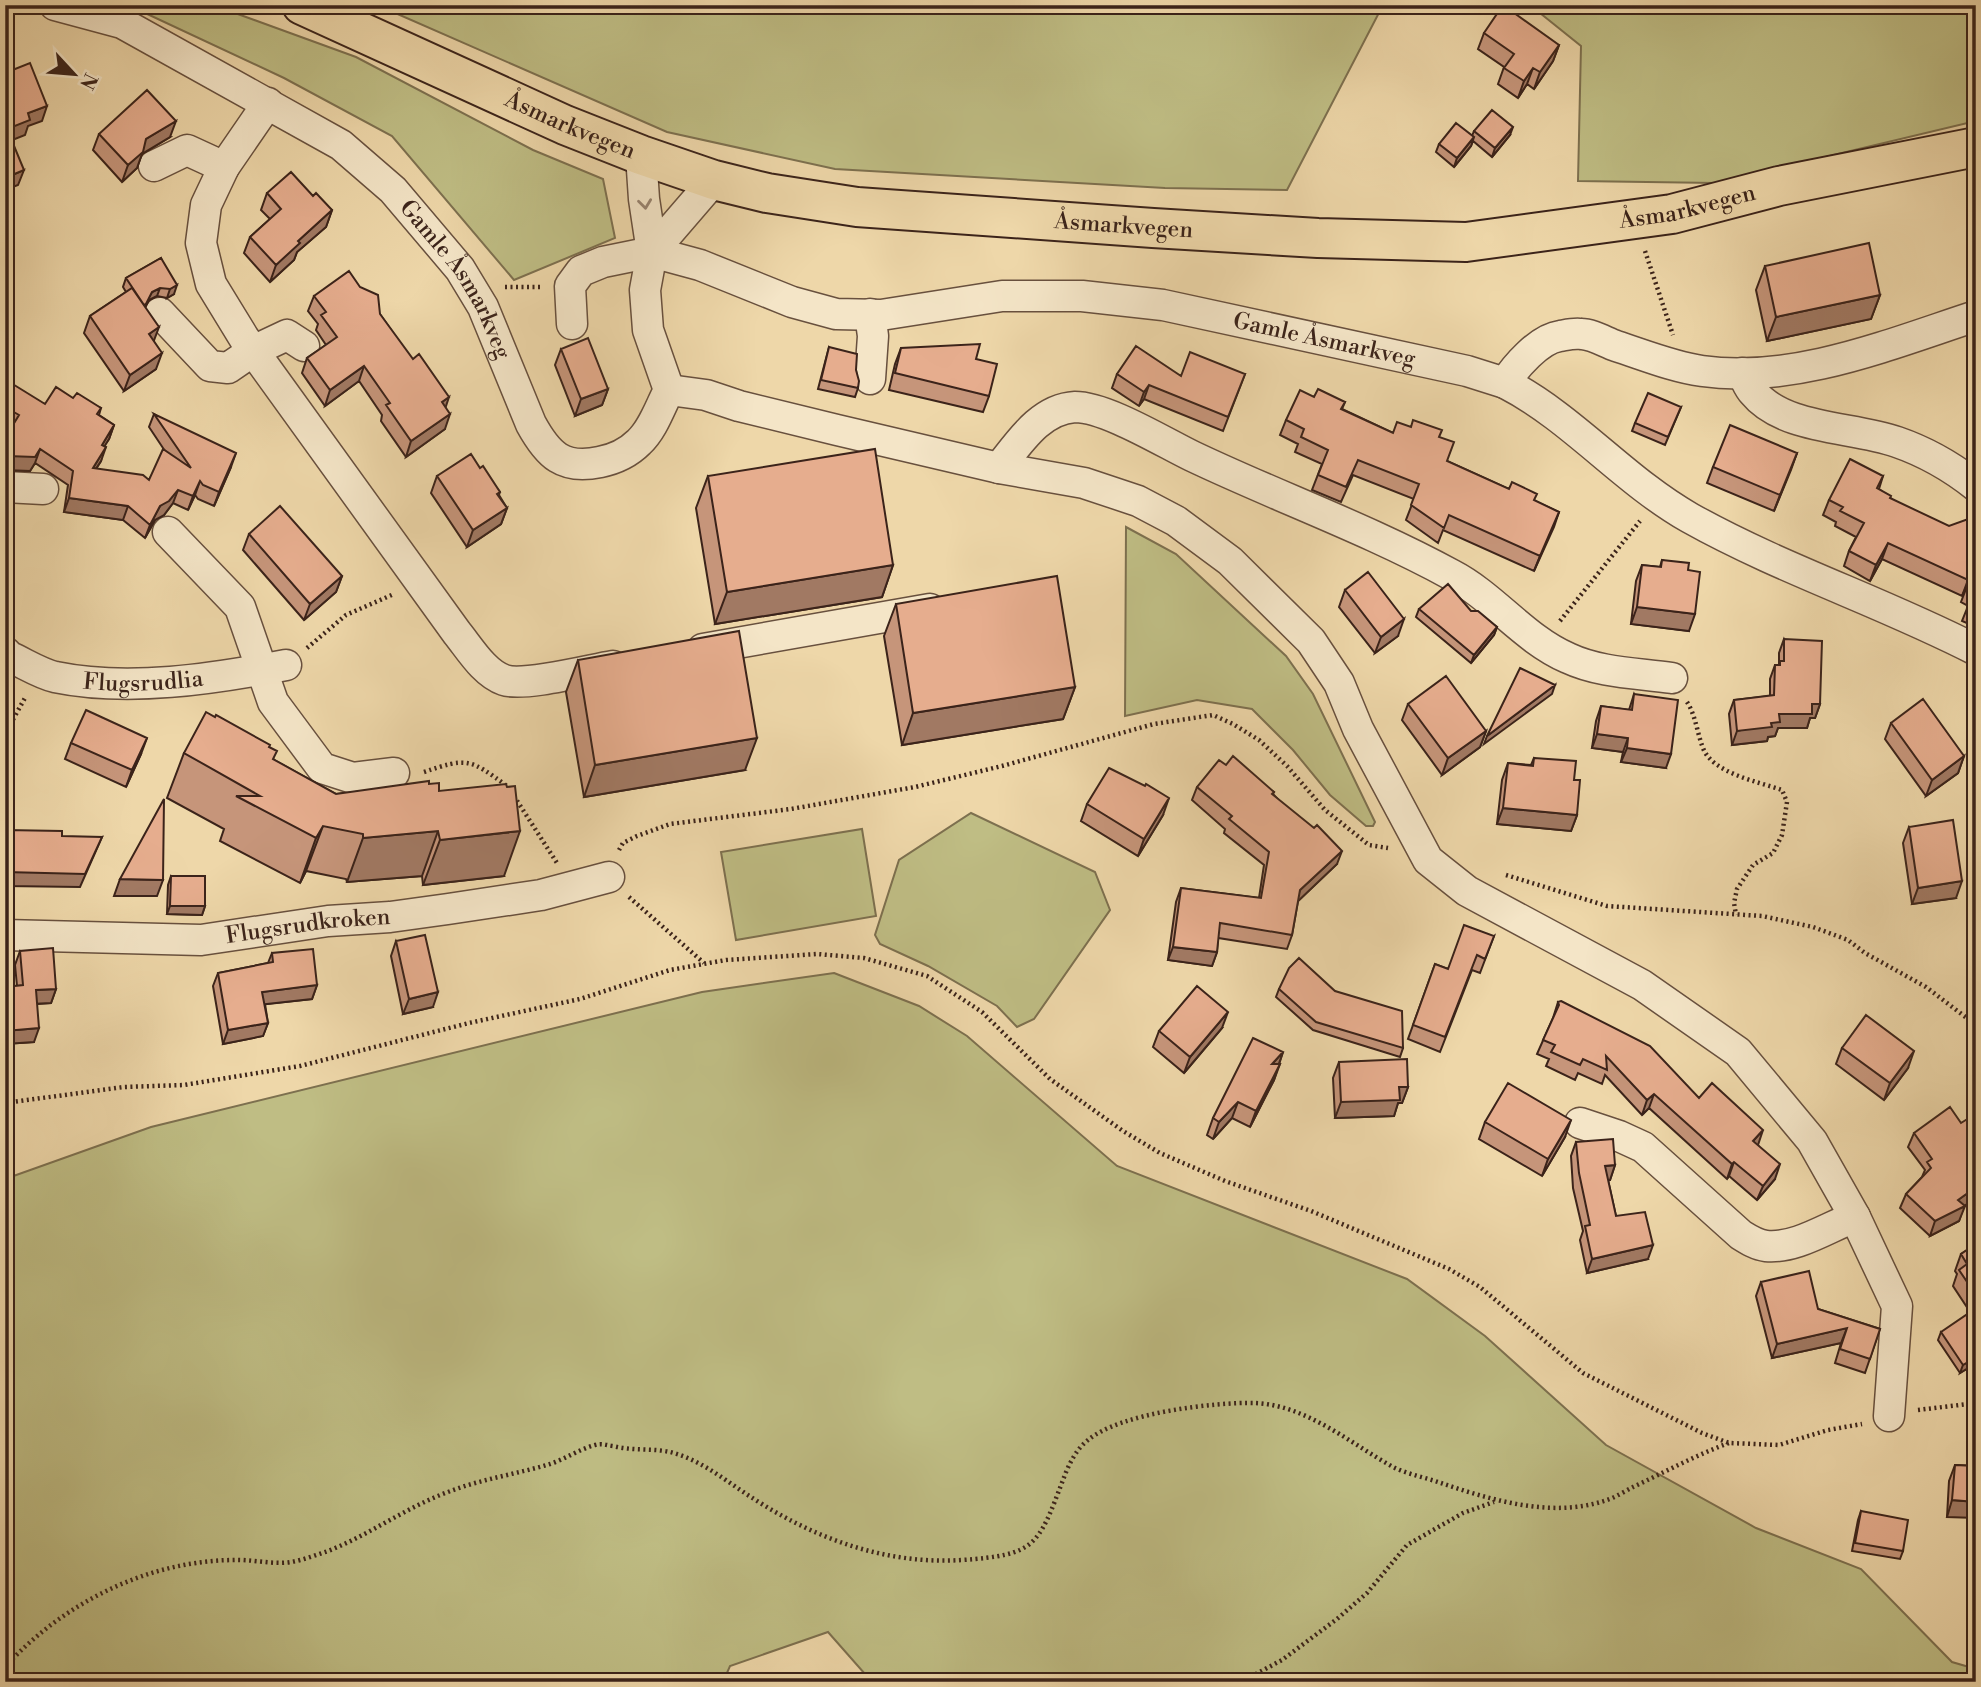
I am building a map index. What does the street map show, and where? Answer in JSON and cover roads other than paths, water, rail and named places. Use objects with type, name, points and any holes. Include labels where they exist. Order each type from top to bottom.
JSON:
[{"type":"main road","name":"Åsmarkvegen","points":[[302,5],[565,125],[641,155],[714,180],[767,193],[857,207],[1318,238],[1466,242],[1672,214],[1779,186],[1976,147]]},
{"type":"street","name":"Gamle Åsmarkveg","points":[[55,5],[122,23],[341,145],[393,190],[460,269],[474,292],[483,307],[531,424],[552,454],[568,463],[582,466],[623,455],[649,431],[669,390]]},
{"type":"street","points":[[268,103],[224,167],[206,205],[201,231],[203,257],[211,284],[253,351],[457,633],[488,670],[504,680],[522,682],[640,661]]},
{"type":"street","points":[[154,166],[187,150],[224,167]]},
{"type":"street","points":[[641,155],[652,252],[645,290],[648,330],[669,390],[706,395],[739,406],[999,468],[1084,483],[1138,501],[1176,521],[1230,561],[1311,640],[1339,683],[1358,729],[1428,860],[1467,891],[1642,985],[1738,1052],[1812,1141],[1855,1216],[1896,1306],[1889,1416]]},
{"type":"street","points":[[572,324],[570,286],[580,271],[603,262],[652,252],[714,180]]},
{"type":"street","name":"Gamle Åsmarkveg","points":[[652,252],[700,265],[792,302],[836,314],[881,315],[1002,296],[1082,296],[1163,305],[1466,371],[1505,383],[1531,397],[1639,484],[1689,517],[1976,650]]},
{"type":"street","points":[[160,313],[211,366],[228,368],[253,351],[287,335],[304,346]]},
{"type":"street","points":[[870,314],[873,336],[870,379]]},
{"type":"street","points":[[1505,383],[1515,368],[1537,348],[1555,337],[1582,334],[1684,367],[1702,371],[1742,373],[1786,370],[1845,357],[1976,316]]},
{"type":"street","points":[[1742,373],[1752,391],[1773,411],[1796,420],[1860,431],[1898,442],[1934,458],[1976,486]]},
{"type":"street","points":[[999,468],[1024,436],[1044,417],[1065,409],[1091,409],[1378,537],[1475,587],[1542,643],[1567,658],[1598,668],[1672,678]]},
{"type":"street","points":[[5,487],[43,489]]},
{"type":"street","points":[[168,532],[240,607],[274,667],[273,702],[322,768],[353,778],[394,774]]},
{"type":"street","points":[[680,653],[956,605]]},
{"type":"street","name":"Flugsrudlia","points":[[5,652],[52,676],[103,683],[187,680],[274,667]]},
{"type":"street","name":"Flugsrudkroken","points":[[5,935],[201,940],[328,921],[390,917],[541,895],[610,877]]},
{"type":"street","points":[[1580,1124],[1619,1136],[1643,1147],[1741,1235],[1755,1243],[1766,1246],[1782,1245],[1808,1237],[1855,1216]]}]
